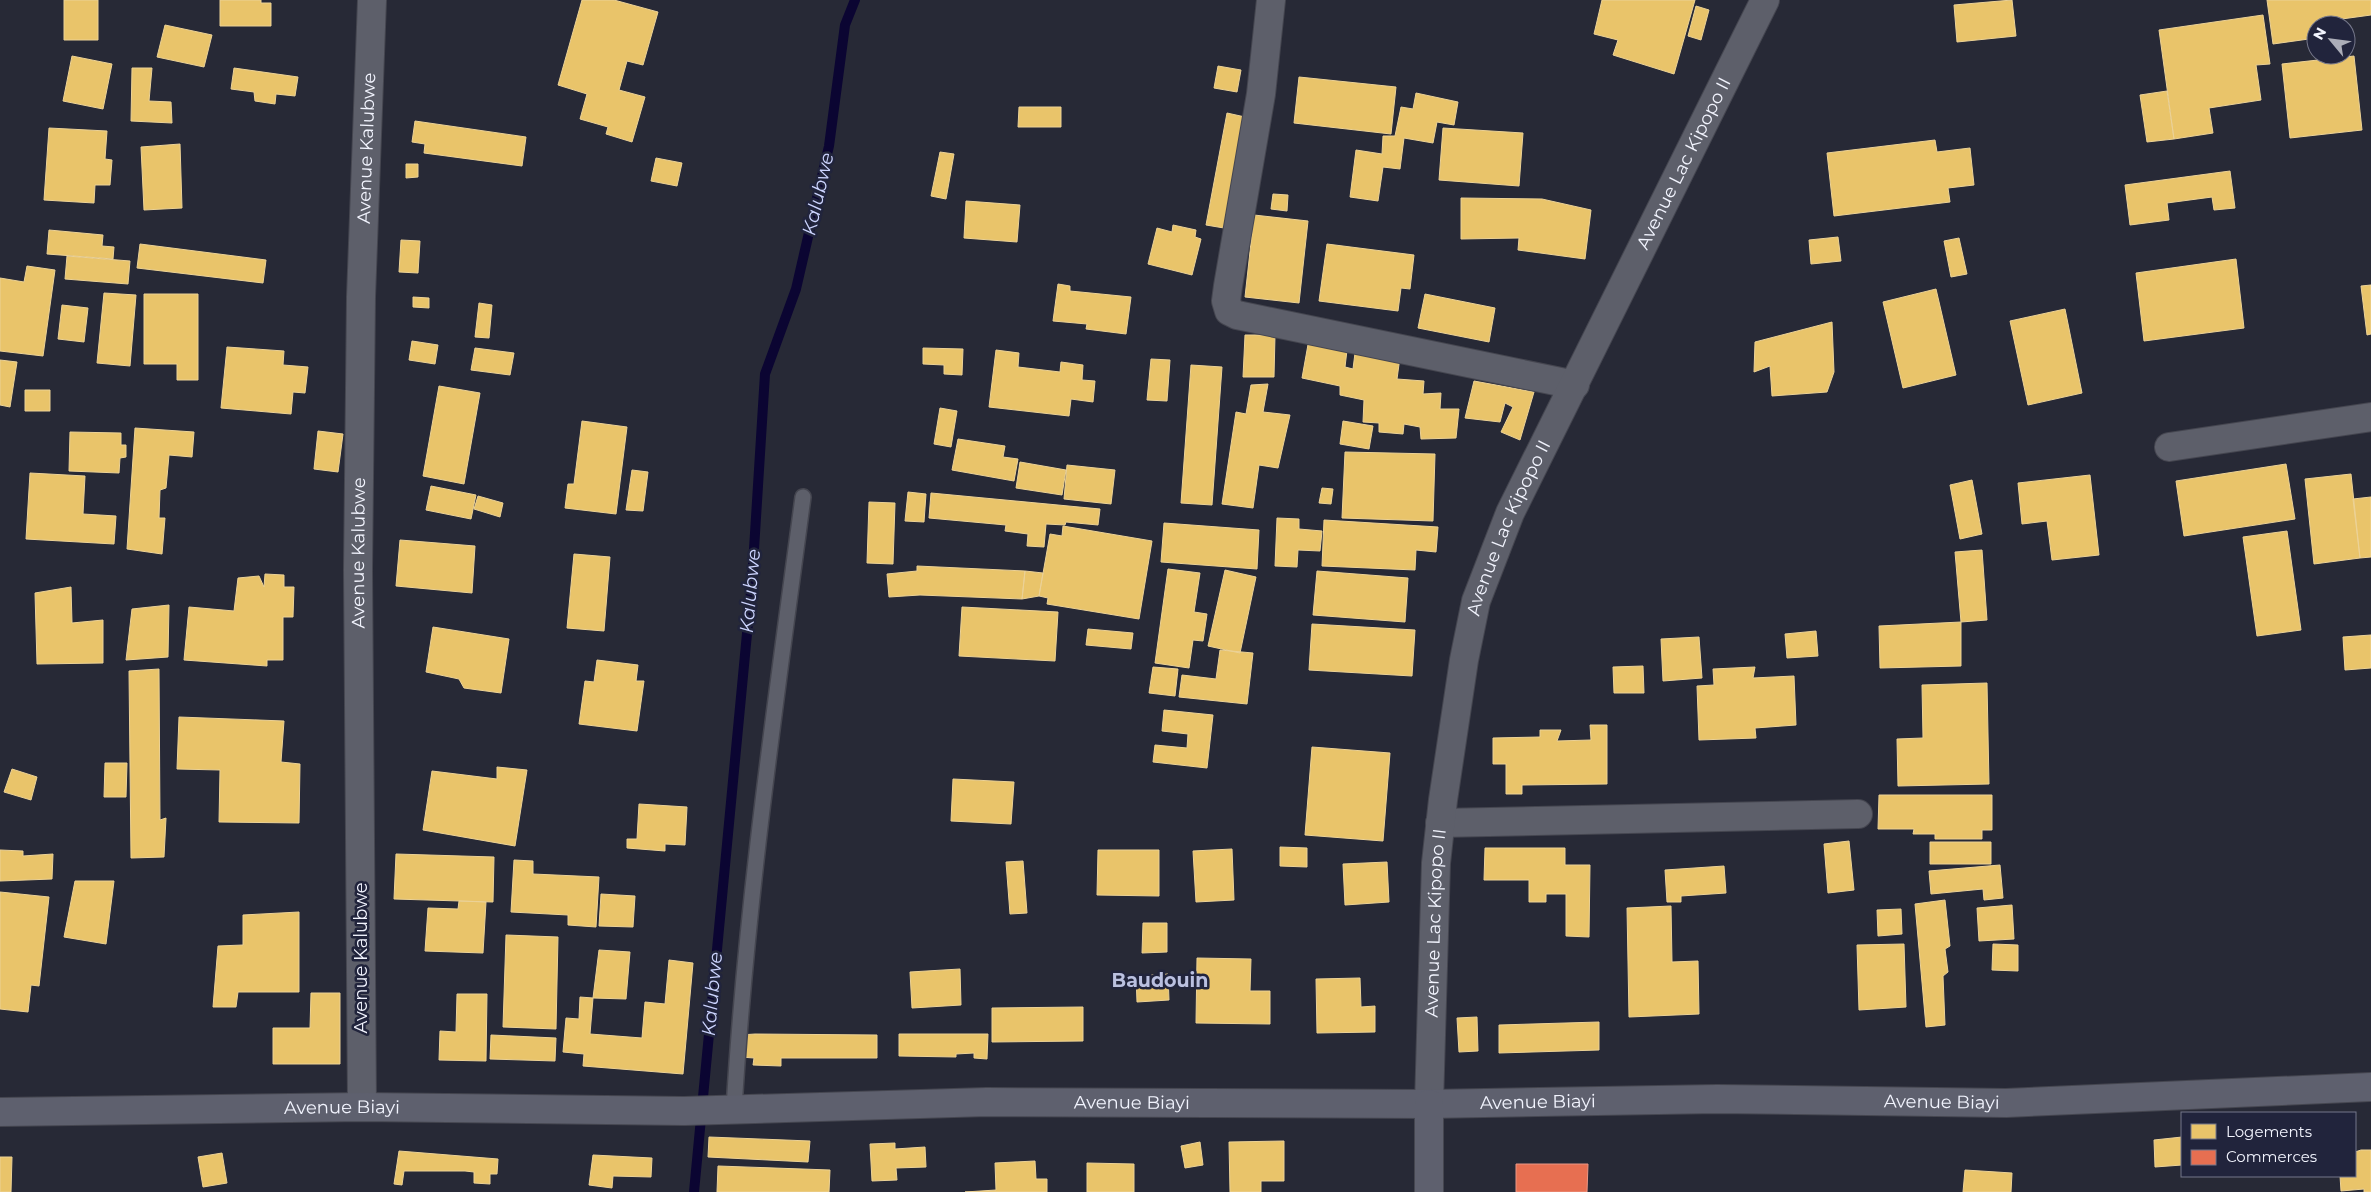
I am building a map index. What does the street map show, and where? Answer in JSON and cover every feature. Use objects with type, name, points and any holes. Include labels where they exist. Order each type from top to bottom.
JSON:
[{"type":"street","name":"Avenue Kalubwe","points":[[362,1107],[358,550],[361,297],[372,0]]},
{"type":"street","points":[[1271,0],[1262,94],[1228,286],[1226,301],[1229,311],[1237,315],[1575,385]]},
{"type":"street","name":"Avenue Lac Kipopo II","points":[[1429,1104],[1436,863],[1440,823],[1464,660],[1476,601],[1510,513],[1765,0]]},
{"type":"street","points":[[2169,447],[2371,417]]},
{"type":"street","points":[[1440,823],[1858,814]]},
{"type":"street","name":"Avenue Biayi","points":[[0,1112],[362,1107],[694,1110],[997,1102],[1429,1104],[1717,1099],[2006,1103],[2371,1087]]},
{"type":"street","points":[[1429,1104],[1429,1192]]},
{"type":"lane","points":[[734,1109],[739,1025],[759,832],[804,497]]},
{"type":"building: Logements","points":[[64,0],[98,0],[98,40],[64,40]]},
{"type":"building: Logements","points":[[220,0],[261,0],[261,3],[271,3],[271,26],[220,26]]},
{"type":"building: Logements","points":[[582,0],[614,0],[658,12],[643,65],[627,61],[619,90],[645,97],[632,142],[606,134],[608,127],[580,119],[587,94],[558,85]]},
{"type":"building: Logements","points":[[1602,0],[1695,0],[1674,74],[1613,55],[1618,40],[1594,34]]},
{"type":"building: Logements","points":[[2012,0],[2016,36],[1957,42],[1954,5]]},
{"type":"building: Logements","points":[[2267,0],[2371,0],[2371,15],[2356,17],[2356,15],[2306,15],[2306,39],[2273,44]]},
{"type":"building: Logements","points":[[1696,6],[1709,10],[1701,40],[1688,36]]},
{"type":"building: Logements","points":[[2263,15],[2270,64],[2256,65],[2261,100],[2209,108],[2213,133],[2174,139],[2159,30]]},
{"type":"building: Logements","points":[[165,25],[212,35],[204,67],[157,57]]},
{"type":"building: Logements","points":[[72,56],[112,64],[103,109],[63,101]]},
{"type":"building: Logements","points":[[2306,61],[2306,65],[2355,65],[2362,130],[2290,138],[2282,64]]},
{"type":"building: Logements","points":[[1218,66],[1241,70],[1237,92],[1214,88]]},
{"type":"building: Logements","points":[[132,68],[152,68],[149,101],[171,102],[172,123],[131,121]]},
{"type":"building: Logements","points":[[234,68],[298,77],[295,96],[276,94],[275,104],[255,101],[254,92],[231,89]]},
{"type":"building: Logements","points":[[1299,77],[1396,87],[1391,134],[1294,123]]},
{"type":"building: Logements","points":[[2167,91],[2174,139],[2147,142],[2140,95]]},
{"type":"building: Logements","points":[[1416,93],[1458,102],[1454,125],[1437,122],[1433,143],[1404,138],[1400,169],[1383,167],[1378,201],[1350,197],[1356,150],[1382,154],[1383,136],[1395,136],[1401,107],[1413,109]]},
{"type":"building: Logements","points":[[1019,107],[1061,107],[1061,127],[1018,127]]},
{"type":"building: Logements","points":[[1227,113],[1245,117],[1224,228],[1206,225]]},
{"type":"building: Logements","points":[[415,121],[526,137],[522,166],[424,153],[425,144],[412,142]]},
{"type":"building: Logements","points":[[49,128],[107,131],[105,159],[112,160],[110,185],[95,185],[94,203],[44,200]]},
{"type":"building: Logements","points":[[1443,128],[1523,133],[1519,186],[1439,180]]},
{"type":"building: Logements","points":[[1935,140],[1937,152],[1970,148],[1974,185],[1948,188],[1950,202],[1834,216],[1827,153]]},
{"type":"building: Logements","points":[[180,144],[182,208],[144,210],[141,147]]},
{"type":"building: Logements","points":[[940,152],[954,154],[946,199],[931,196]]},
{"type":"building: Logements","points":[[656,158],[682,163],[677,186],[651,181]]},
{"type":"building: Logements","points":[[406,164],[418,164],[418,177],[406,178]]},
{"type":"building: Logements","points":[[2230,171],[2235,208],[2214,210],[2212,197],[2167,203],[2169,220],[2130,225],[2125,185]]},
{"type":"building: Logements","points":[[1273,194],[1288,195],[1287,211],[1271,209]]},
{"type":"building: Logements","points":[[1461,198],[1542,199],[1591,210],[1585,259],[1518,250],[1519,238],[1461,239]]},
{"type":"building: Logements","points":[[966,201],[1020,205],[1017,242],[964,238]]},
{"type":"building: Logements","points":[[1254,215],[1308,221],[1299,303],[1245,297]]},
{"type":"building: Logements","points":[[1173,225],[1196,230],[1195,237],[1201,239],[1192,275],[1148,264],[1157,228],[1172,232]]},
{"type":"building: Logements","points":[[49,230],[103,235],[102,246],[114,247],[113,259],[47,254]]},
{"type":"building: Logements","points":[[1838,237],[1841,261],[1811,264],[1809,240]]},
{"type":"building: Logements","points":[[1959,238],[1967,274],[1951,277],[1944,241]]},
{"type":"building: Logements","points":[[401,240],[420,241],[418,273],[399,272]]},
{"type":"building: Logements","points":[[140,244],[266,260],[263,283],[137,268]]},
{"type":"building: Logements","points":[[1327,244],[1414,255],[1410,289],[1401,288],[1398,311],[1319,301]]},
{"type":"building: Logements","points":[[67,256],[130,261],[128,284],[65,279]]},
{"type":"building: Logements","points":[[2236,259],[2244,328],[2144,341],[2136,273]]},
{"type":"building: Logements","points":[[27,266],[55,270],[43,356],[0,351],[0,278],[24,282]]},
{"type":"building: Logements","points":[[1058,284],[1070,286],[1070,291],[1131,297],[1126,334],[1086,329],[1087,324],[1053,321]]},
{"type":"building: Logements","points":[[2371,285],[2371,334],[2367,335],[2361,286]]},
{"type":"building: Logements","points":[[1936,289],[1956,375],[1903,388],[1883,302]]},
{"type":"building: Logements","points":[[104,293],[136,295],[130,366],[97,363]]},
{"type":"building: Logements","points":[[144,294],[198,294],[198,380],[177,380],[177,364],[144,364]]},
{"type":"building: Logements","points":[[1425,294],[1495,308],[1489,342],[1418,328]]},
{"type":"building: Logements","points":[[413,297],[429,298],[429,308],[413,307]]},
{"type":"building: Logements","points":[[479,303],[492,305],[489,338],[475,337]]},
{"type":"building: Logements","points":[[62,305],[88,308],[84,342],[58,339]]},
{"type":"building: Logements","points":[[2065,309],[2082,393],[2028,405],[2010,321]]},
{"type":"building: Logements","points":[[1832,322],[1834,372],[1827,392],[1772,396],[1770,366],[1754,372],[1755,342]]},
{"type":"building: Logements","points":[[1245,335],[1275,335],[1274,377],[1243,377]]},
{"type":"building: Logements","points":[[1309,339],[1348,342],[1345,367],[1353,369],[1355,353],[1400,357],[1397,379],[1424,381],[1423,394],[1441,393],[1440,409],[1459,409],[1456,438],[1421,439],[1420,427],[1404,424],[1403,434],[1379,432],[1379,423],[1363,422],[1364,400],[1340,395],[1340,386],[1302,378]]},
{"type":"building: Logements","points":[[412,341],[438,345],[435,364],[409,360]]},
{"type":"building: Logements","points":[[227,347],[284,351],[283,365],[308,367],[305,393],[293,392],[291,414],[221,408]]},
{"type":"building: Logements","points":[[475,348],[514,353],[510,375],[471,370]]},
{"type":"building: Logements","points":[[923,348],[963,349],[962,375],[944,374],[944,365],[923,364]]},
{"type":"building: Logements","points":[[996,350],[1019,353],[1018,367],[1060,372],[1061,362],[1083,365],[1082,380],[1095,381],[1093,402],[1071,399],[1069,416],[989,407]]},
{"type":"building: Logements","points":[[1151,359],[1170,360],[1167,401],[1147,400]]},
{"type":"building: Logements","points":[[0,360],[17,362],[10,407],[0,405]]},
{"type":"building: Logements","points":[[1191,365],[1222,367],[1212,505],[1181,503]]},
{"type":"building: Logements","points":[[1474,381],[1534,392],[1520,440],[1501,432],[1513,407],[1505,403],[1500,422],[1465,418]]},
{"type":"building: Logements","points":[[1268,384],[1263,412],[1290,415],[1278,468],[1259,465],[1253,508],[1222,504],[1236,412],[1246,414],[1251,385]]},
{"type":"building: Logements","points":[[439,386],[480,393],[464,484],[423,476]]},
{"type":"building: Logements","points":[[25,390],[50,390],[50,411],[25,411]]},
{"type":"building: Logements","points":[[940,408],[957,411],[951,447],[934,444]]},
{"type":"building: Logements","points":[[582,421],[627,427],[616,514],[565,508],[568,484],[574,484]]},
{"type":"building: Logements","points":[[1343,421],[1373,426],[1369,449],[1340,444]]},
{"type":"building: Logements","points":[[135,428],[194,432],[192,457],[169,455],[166,488],[160,490],[159,518],[165,518],[162,554],[127,549]]},
{"type":"building: Logements","points":[[318,431],[343,434],[338,472],[314,469]]},
{"type":"building: Logements","points":[[70,432],[121,433],[121,445],[126,445],[126,457],[120,458],[119,473],[69,471]]},
{"type":"building: Logements","points":[[958,439],[1005,446],[1003,457],[1018,459],[1014,481],[952,470]]},
{"type":"building: Logements","points":[[1345,452],[1435,454],[1433,521],[1342,518]]},
{"type":"building: Logements","points":[[1020,462],[1066,470],[1062,495],[1016,488]]},
{"type":"building: Logements","points":[[2286,464],[2295,519],[2184,536],[2176,481]]},
{"type":"building: Logements","points":[[1067,465],[1115,470],[1111,504],[1064,499]]},
{"type":"building: Logements","points":[[632,470],[648,472],[643,511],[626,510]]},
{"type":"building: Logements","points":[[30,473],[85,476],[83,514],[116,516],[114,544],[26,539]]},
{"type":"building: Logements","points":[[2351,474],[2360,558],[2314,564],[2305,479]]},
{"type":"building: Logements","points":[[2090,475],[2099,555],[2052,560],[2047,521],[2022,524],[2018,483]]},
{"type":"building: Logements","points":[[1972,480],[1982,534],[1960,539],[1950,485]]},
{"type":"building: Logements","points":[[431,486],[476,495],[471,519],[426,510]]},
{"type":"building: Logements","points":[[1322,488],[1333,489],[1331,504],[1319,503]]},
{"type":"building: Logements","points":[[908,492],[926,494],[924,522],[905,521]]},
{"type":"building: Logements","points":[[931,493],[1100,509],[1098,525],[1066,522],[1065,525],[1046,524],[1044,547],[1027,546],[1028,534],[1005,531],[1006,525],[929,518]]},
{"type":"building: Logements","points":[[478,496],[503,503],[500,517],[474,509]]},
{"type":"building: Logements","points":[[2371,497],[2371,557],[2360,558],[2353,499]]},
{"type":"building: Logements","points":[[869,502],[895,503],[893,564],[867,563]]},
{"type":"building: Logements","points":[[1277,518],[1299,519],[1299,529],[1322,531],[1320,551],[1298,550],[1297,567],[1275,566]]},
{"type":"building: Logements","points":[[1324,520],[1438,527],[1436,552],[1416,550],[1415,570],[1322,566]]},
{"type":"building: Logements","points":[[1164,523],[1259,530],[1257,569],[1161,562]]},
{"type":"building: Logements","points":[[1063,526],[1152,541],[1139,619],[1047,604],[1048,598],[1039,596],[1050,534],[1062,536]]},
{"type":"building: Logements","points":[[2287,531],[2301,630],[2257,636],[2243,537]]},
{"type":"building: Logements","points":[[400,540],[475,546],[472,593],[396,586]]},
{"type":"building: Logements","points":[[1982,550],[1987,620],[1961,622],[1955,552]]},
{"type":"building: Logements","points":[[574,554],[610,557],[604,631],[567,628]]},
{"type":"building: Logements","points":[[917,566],[1025,571],[1022,599],[920,595],[889,597],[887,574],[917,571]]},
{"type":"building: Logements","points":[[1168,569],[1200,573],[1194,612],[1207,614],[1203,641],[1193,640],[1189,668],[1155,663]]},
{"type":"building: Logements","points":[[1225,570],[1256,577],[1240,653],[1208,646]]},
{"type":"building: Logements","points":[[1025,571],[1043,573],[1039,596],[1022,599]]},
{"type":"building: Logements","points":[[1317,571],[1408,578],[1405,622],[1313,615]]},
{"type":"building: Logements","points":[[265,574],[284,575],[284,587],[294,587],[293,617],[283,617],[283,660],[267,660],[267,666],[184,660],[189,607],[234,611],[238,578],[259,576],[264,587]]},
{"type":"building: Logements","points":[[71,587],[72,623],[103,620],[103,663],[37,664],[35,593]]},
{"type":"building: Logements","points":[[169,605],[168,657],[126,660],[132,609]]},
{"type":"building: Logements","points":[[962,607],[1058,612],[1055,661],[959,656]]},
{"type":"building: Logements","points":[[1961,622],[1961,666],[1880,668],[1879,626]]},
{"type":"building: Logements","points":[[1312,624],[1415,630],[1412,676],[1309,670]]},
{"type":"building: Logements","points":[[433,627],[509,639],[501,693],[464,688],[459,679],[426,672]]},
{"type":"building: Logements","points":[[1088,629],[1133,633],[1131,649],[1086,645]]},
{"type":"building: Logements","points":[[1816,631],[1818,656],[1787,658],[1785,634]]},
{"type":"building: Logements","points":[[2371,635],[2371,668],[2345,670],[2343,637]]},
{"type":"building: Logements","points":[[1699,637],[1702,678],[1663,681],[1661,639]]},
{"type":"building: Logements","points":[[1220,650],[1253,653],[1247,704],[1179,697],[1182,675],[1216,679]]},
{"type":"building: Logements","points":[[597,660],[638,665],[636,681],[644,681],[637,731],[579,724],[585,681],[594,682]]},
{"type":"building: Logements","points":[[1643,666],[1644,693],[1614,693],[1613,667]]},
{"type":"building: Logements","points":[[1153,667],[1178,669],[1175,696],[1149,693]]},
{"type":"building: Logements","points":[[1755,667],[1753,678],[1794,676],[1796,725],[1755,728],[1756,738],[1699,740],[1697,686],[1714,685],[1713,669]]},
{"type":"building: Logements","points":[[159,669],[160,820],[166,818],[164,857],[131,858],[129,671]]},
{"type":"building: Logements","points":[[1987,683],[1989,784],[1898,786],[1897,739],[1923,738],[1922,685]]},
{"type":"building: Logements","points":[[1164,710],[1213,715],[1207,768],[1153,762],[1155,745],[1187,748],[1188,734],[1162,731]]},
{"type":"building: Logements","points":[[179,717],[284,721],[281,762],[300,764],[299,823],[219,822],[220,770],[177,769]]},
{"type":"building: Logements","points":[[1590,725],[1607,725],[1607,784],[1522,785],[1522,794],[1506,794],[1506,764],[1493,764],[1493,738],[1540,737],[1540,730],[1561,730],[1557,741],[1591,740]]},
{"type":"building: Logements","points":[[1312,747],[1390,753],[1383,841],[1305,835]]},
{"type":"building: Logements","points":[[105,763],[127,763],[126,797],[104,797]]},
{"type":"building: Logements","points":[[497,767],[527,770],[515,846],[423,830],[432,771],[497,779]]},
{"type":"building: Logements","points":[[12,769],[37,777],[31,800],[4,792]]},
{"type":"building: Logements","points":[[953,779],[1014,782],[1011,824],[951,821]]},
{"type":"building: Logements","points":[[1879,795],[1992,795],[1992,830],[1982,830],[1982,839],[1935,839],[1935,834],[1913,834],[1914,829],[1878,829]]},
{"type":"building: Logements","points":[[639,804],[687,807],[685,845],[665,844],[665,851],[627,848],[627,839],[637,839]]},
{"type":"building: Logements","points":[[1849,841],[1854,890],[1828,893],[1824,844]]},
{"type":"building: Logements","points":[[1930,842],[1991,842],[1991,864],[1930,864]]},
{"type":"building: Logements","points":[[1280,847],[1307,848],[1307,867],[1280,866]]},
{"type":"building: Logements","points":[[1485,848],[1565,848],[1565,865],[1590,865],[1589,937],[1566,936],[1566,894],[1546,894],[1546,902],[1529,902],[1529,880],[1484,880]]},
{"type":"building: Logements","points":[[1232,849],[1234,900],[1196,902],[1193,851]]},
{"type":"building: Logements","points":[[0,850],[23,851],[23,856],[53,854],[52,879],[0,881]]},
{"type":"building: Logements","points":[[1098,850],[1159,850],[1159,896],[1097,895]]},
{"type":"building: Logements","points":[[396,854],[494,857],[493,902],[394,899]]},
{"type":"building: Logements","points":[[514,860],[533,861],[533,874],[599,877],[596,927],[568,925],[568,915],[511,912]]},
{"type":"building: Logements","points":[[1023,861],[1027,913],[1010,914],[1006,862]]},
{"type":"building: Logements","points":[[1387,862],[1389,902],[1345,905],[1343,864]]},
{"type":"building: Logements","points":[[2000,865],[2003,898],[1984,900],[1983,889],[1931,894],[1929,871]]},
{"type":"building: Logements","points":[[1724,866],[1726,893],[1681,896],[1681,902],[1667,902],[1665,870]]},
{"type":"building: Logements","points":[[75,881],[114,881],[106,944],[64,937]]},
{"type":"building: Logements","points":[[0,892],[49,897],[39,986],[31,985],[28,1012],[0,1009]]},
{"type":"building: Logements","points":[[601,894],[635,896],[633,927],[599,926]]},
{"type":"building: Logements","points":[[1945,900],[1950,946],[1945,949],[1948,972],[1943,976],[1945,1025],[1926,1027],[1915,904]]},
{"type":"building: Logements","points":[[459,901],[486,902],[483,953],[425,951],[428,908],[458,909]]},
{"type":"building: Logements","points":[[2012,905],[2014,939],[1979,941],[1977,908]]},
{"type":"building: Logements","points":[[1671,906],[1672,962],[1698,961],[1699,1014],[1629,1017],[1627,908]]},
{"type":"building: Logements","points":[[1901,909],[1902,934],[1878,936],[1877,910]]},
{"type":"building: Logements","points":[[299,912],[299,992],[238,992],[236,1007],[213,1007],[218,946],[243,945],[243,915]]},
{"type":"building: Logements","points":[[1143,923],[1167,923],[1167,952],[1142,953]]},
{"type":"building: Logements","points":[[506,935],[558,937],[556,1029],[503,1027]]},
{"type":"building: Logements","points":[[1904,944],[1906,1007],[1859,1010],[1857,945]]},
{"type":"building: Logements","points":[[1993,944],[2018,945],[2018,971],[1992,970]]},
{"type":"building: Logements","points":[[599,950],[630,952],[626,999],[593,998]]},
{"type":"building: Logements","points":[[1197,958],[1251,959],[1250,991],[1270,991],[1270,1024],[1196,1023]]},
{"type":"building: Logements","points":[[669,960],[693,963],[683,1074],[583,1066],[584,1054],[563,1052],[566,1018],[579,1019],[580,997],[593,998],[590,1034],[642,1038],[645,1002],[665,1004]]},
{"type":"building: Logements","points":[[960,969],[961,1005],[912,1008],[910,972]]},
{"type":"building: Logements","points":[[1168,974],[1169,1000],[1137,1002],[1136,976]]},
{"type":"building: Logements","points":[[1360,978],[1361,1007],[1375,1006],[1375,1032],[1317,1033],[1316,979]]},
{"type":"building: Logements","points":[[311,993],[340,993],[340,1064],[273,1064],[273,1028],[310,1028]]},
{"type":"building: Logements","points":[[457,994],[487,994],[486,1061],[439,1060],[440,1031],[456,1032]]},
{"type":"building: Logements","points":[[1083,1007],[1083,1041],[992,1042],[992,1008]]},
{"type":"building: Logements","points":[[1477,1017],[1478,1051],[1459,1052],[1457,1018]]},
{"type":"building: Logements","points":[[1599,1022],[1599,1050],[1499,1053],[1499,1025]]},
{"type":"building: Logements","points":[[899,1034],[988,1034],[987,1059],[974,1058],[974,1053],[956,1054],[956,1057],[899,1056]]},
{"type":"building: Logements","points":[[491,1035],[556,1038],[555,1061],[490,1059]]},
{"type":"building: Logements","points":[[740,1035],[877,1035],[877,1058],[781,1058],[781,1066],[753,1065],[754,1058],[740,1057]]},
{"type":"building: Logements","points":[[709,1137],[810,1141],[808,1162],[708,1157]]},
{"type":"building: Logements","points":[[2181,1137],[2181,1165],[2155,1167],[2154,1140]]},
{"type":"building: Logements","points":[[1284,1141],[1284,1181],[1261,1181],[1261,1192],[1230,1192],[1229,1142]]},
{"type":"building: Logements","points":[[1200,1142],[1203,1165],[1185,1168],[1181,1146]]},
{"type":"building: Logements","points":[[895,1143],[895,1149],[925,1147],[926,1167],[896,1168],[897,1180],[872,1181],[870,1144]]},
{"type":"building: Logements","points":[[2371,1150],[2371,1192],[2364,1192],[2364,1189],[2341,1191],[2340,1177],[2356,1177],[2356,1152]]},
{"type":"building: Logements","points":[[399,1151],[498,1159],[497,1174],[490,1174],[490,1184],[474,1183],[474,1172],[404,1171],[402,1185],[394,1184]]},
{"type":"building: Logements","points":[[222,1153],[227,1183],[203,1187],[198,1157]]},
{"type":"building: Logements","points":[[593,1155],[652,1158],[651,1177],[613,1176],[612,1188],[589,1185]]},
{"type":"building: Logements","points":[[0,1157],[12,1157],[11,1192],[0,1192]]},
{"type":"building: Logements","points":[[1035,1161],[1036,1179],[1047,1179],[1047,1192],[965,1192],[996,1190],[995,1163]]},
{"type":"building: Logements","points":[[1087,1163],[1134,1164],[1134,1192],[1087,1192]]},
{"type":"building: Logements","points":[[718,1166],[830,1170],[829,1192],[717,1192]]},
{"type":"building: Logements","points":[[1965,1170],[2012,1173],[2011,1192],[1963,1192]]},
{"type":"building: Commerces","points":[[1516,1164],[1588,1164],[1587,1192],[1516,1192]]},
{"type":"waterway","name":"Kalubwe","points":[[694,1192],[752,581],[765,374],[796,289],[829,146],[845,25],[855,0]]},
{"type":"district","name":"Baudouin","points":[[1160,980]]}]
